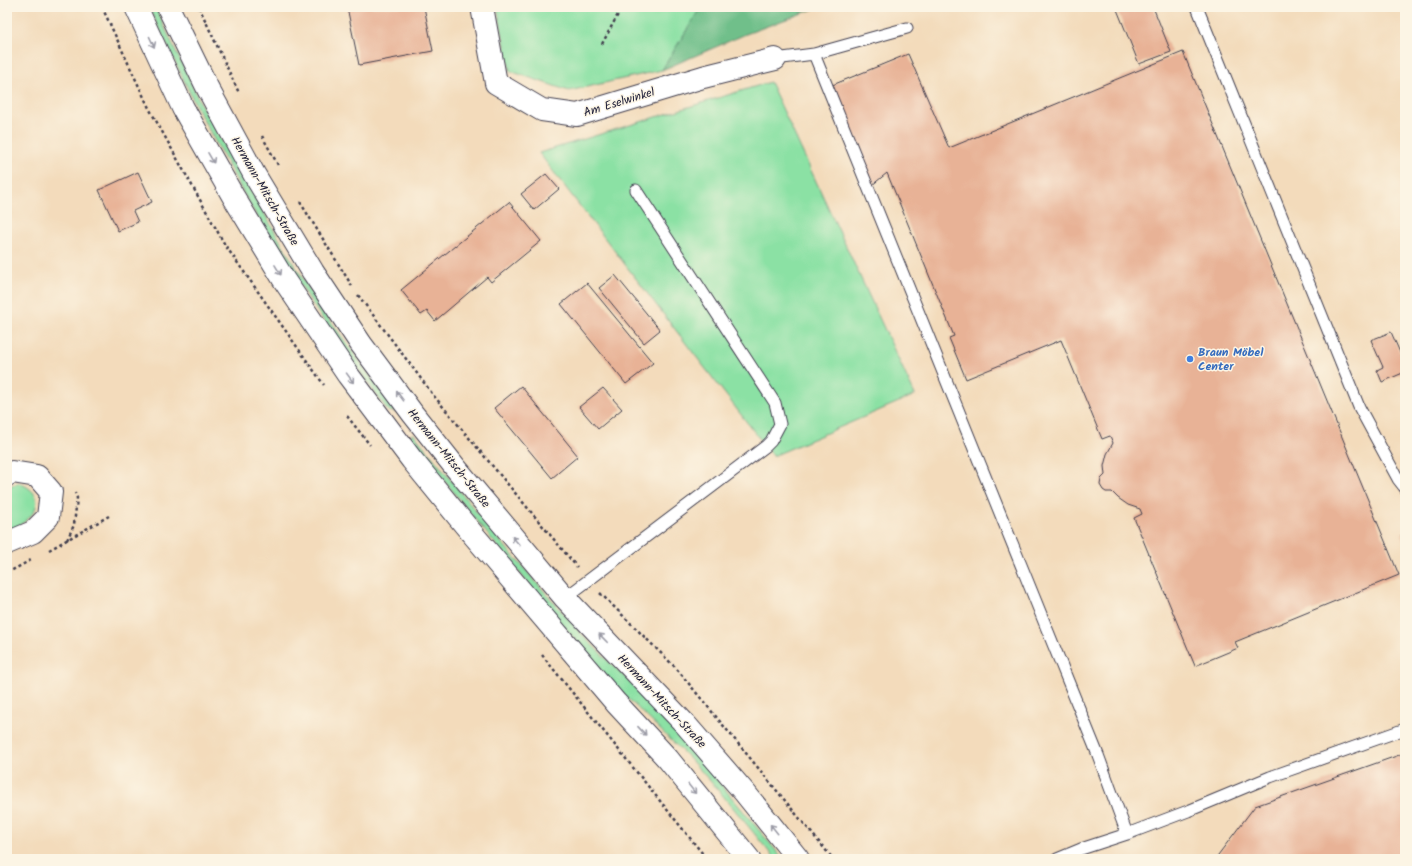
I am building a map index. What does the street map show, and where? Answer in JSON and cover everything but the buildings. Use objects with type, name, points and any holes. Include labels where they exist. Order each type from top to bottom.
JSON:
[{"type":"main road","points":[[136,7],[183,108],[233,196],[284,280],[348,375],[412,460],[465,526],[616,703],[668,759],[749,859]]},
{"type":"main road","name":"Hermann-Mitsch-Straße","points":[[168,7],[208,89],[254,174],[313,272],[356,337],[413,414],[455,467],[564,598],[686,725],[745,793],[798,859]]},
{"type":"main road","name":"Am Eselwinkel","points":[[482,7],[496,83],[542,110],[578,115],[703,77],[775,59]]},
{"type":"main road","points":[[7,475],[12,472],[37,476],[51,492],[48,517],[33,532],[7,543]]},
{"type":"lane","points":[[1197,7],[1359,407],[1398,479],[1405,488]]},
{"type":"lane","points":[[775,59],[814,54],[907,28]]},
{"type":"lane","points":[[814,54],[1098,755],[1127,834]]},
{"type":"lane","points":[[564,598],[766,446],[771,441],[780,424],[775,403],[636,190]]},
{"type":"lane","points":[[1057,859],[1188,811],[1270,777],[1405,729]]},
{"type":"path","points":[[199,7],[240,97]]},
{"type":"path","points":[[602,44],[622,7]]},
{"type":"path","points":[[260,132],[278,166]]},
{"type":"path","points":[[298,199],[353,286]]},
{"type":"path","points":[[357,293],[434,396],[588,581],[676,668],[833,859]]},
{"type":"path","points":[[47,551],[109,516]]},
{"type":"path","points":[[7,573],[34,558]]},
{"type":"green space","points":[[149,7],[155,7],[203,108],[292,261],[325,313],[396,412],[388,411],[317,311],[250,205],[199,112]]},
{"type":"green space","points":[[497,7],[701,7],[662,70],[569,91],[510,71]]},
{"type":"green space","points":[[701,7],[819,7],[746,34],[662,70]]},
{"type":"green space","points":[[770,82],[915,395],[773,456],[539,153]]},
{"type":"green space","points":[[413,433],[496,536],[585,638],[635,687],[684,740],[783,859],[775,859],[702,772],[607,677],[507,558],[409,437]]},
{"type":"green space","points":[[19,483],[35,495],[37,502],[31,516],[16,527],[7,530],[7,488]]},
{"type":"place","name":"Braun Möbel Center","points":[[1190,359]]}]
